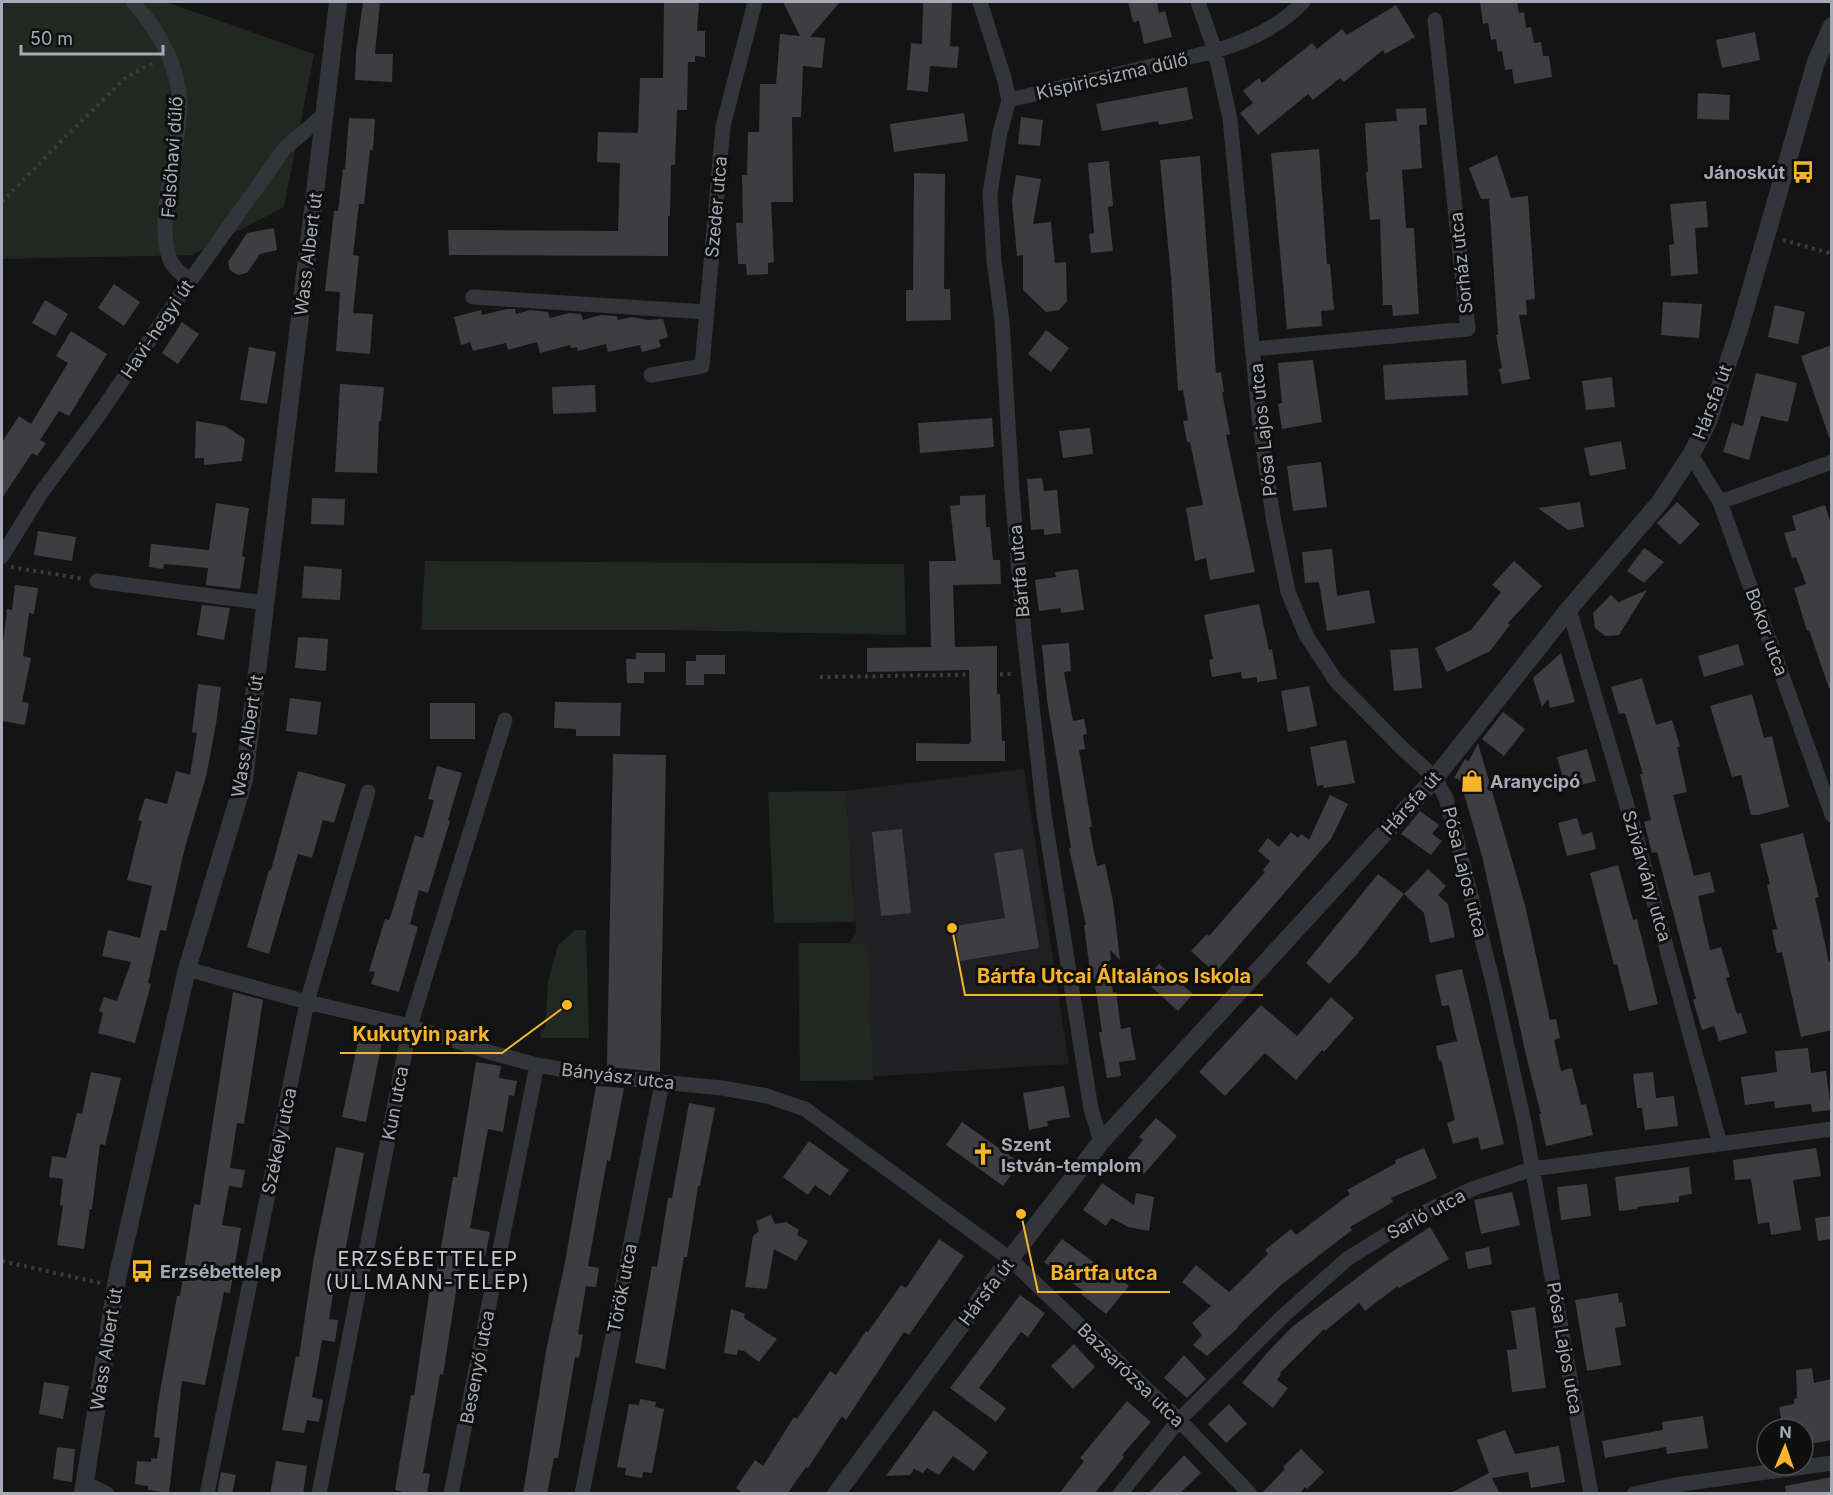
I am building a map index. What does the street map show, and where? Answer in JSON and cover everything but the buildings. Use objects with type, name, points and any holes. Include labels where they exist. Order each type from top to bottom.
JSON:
[{"type":"street","name":"Felsőhavi dűlő","points":[[133,2],[160,37],[169,55],[176,80],[180,104],[166,235],[170,260],[178,272],[190,281]]},
{"type":"street","name":"Wass Albert út","points":[[84,1488],[116,1287],[188,969],[244,780],[338,2]]},
{"type":"street","name":"Szeder utca","points":[[651,375],[702,366],[723,126],[755,2]]},
{"type":"street","points":[[980,2],[1009,100]]},
{"type":"street","points":[[1198,2],[1215,51]]},
{"type":"street","name":"Kispiricsizma dűlő","points":[[1009,100],[1243,43],[1285,20],[1303,2]]},
{"type":"street","name":"Sorház utca","points":[[1254,349],[1468,329],[1435,20]]},
{"type":"street","name":"Hársfa út","points":[[836,1494],[1010,1259],[1101,1142],[1436,777],[1569,609],[1660,502],[1708,422],[1739,330],[1816,62],[1832,26]]},
{"type":"street","name":"Pósa Lajos utca","points":[[1215,51],[1230,118],[1259,416],[1273,517],[1288,592],[1306,635],[1336,681],[1402,750],[1436,777],[1446,798],[1494,987],[1532,1169],[1591,1494]]},
{"type":"street","name":"Bártfa utca","points":[[1009,100],[1000,132],[990,193],[994,261],[1002,321],[1012,490],[1044,814],[1091,1109],[1101,1142]]},
{"type":"street","name":"Havi-hegyi út","points":[[2,556],[41,493],[98,416],[190,281],[285,148],[326,113]]},
{"type":"street","points":[[472,297],[706,312]]},
{"type":"street","name":"Bokor utca","points":[[1690,455],[1720,502],[1832,815]]},
{"type":"street","points":[[1720,502],[1832,462]]},
{"type":"street","points":[[97,581],[266,603]]},
{"type":"street","name":"Szivárvány utca","points":[[1569,609],[1634,829],[1719,1144]]},
{"type":"street","name":"Kun utca","points":[[319,1494],[410,1026],[505,720]]},
{"type":"street","name":"Székely utca","points":[[207,1494],[307,1002],[368,792]]},
{"type":"street","name":"Bányász utca","points":[[188,969],[307,1002],[410,1026],[537,1065],[599,1076],[767,1096],[805,1109],[1010,1259]]},
{"type":"street","name":"Besenyő utca","points":[[451,1494],[537,1065]]},
{"type":"street","name":"Török utca","points":[[582,1494],[662,1083]]},
{"type":"street","name":"Sarló utca","points":[[1120,1494],[1179,1420],[1282,1317],[1347,1259],[1413,1218],[1472,1189],[1532,1169],[1832,1129]]},
{"type":"street","name":"Bazsarózsa utca","points":[[1010,1259],[1179,1420],[1250,1494]]},
{"type":"street","points":[[1634,1494],[1676,1485],[1832,1463]]},
{"type":"street","points":[[84,1488],[107,1494]]},
{"type":"path","points":[[2,202],[126,77],[169,55]]},
{"type":"path","points":[[1766,235],[1832,254]]},
{"type":"path","points":[[2,566],[97,581]]},
{"type":"path","points":[[820,677],[1029,674]]},
{"type":"path","points":[[2,1262],[116,1287]]},
{"type":"shaded area","points":[[2,2],[166,2],[314,54],[284,207],[192,255],[2,259]]},
{"type":"shaded area","points":[[425,561],[904,564],[906,635],[671,630],[421,630]]},
{"type":"shaded area","points":[[1024,769],[1069,1064],[800,1081],[798,943],[849,943],[856,933],[846,791]]},
{"type":"shaded area","points":[[846,791],[855,922],[774,923],[768,792]]},
{"type":"shaded area","points":[[575,930],[586,930],[589,1038],[541,1038],[540,1031],[545,1028],[548,982],[558,945]]},
{"type":"shaded area","points":[[800,943],[868,944],[873,1080],[800,1081]]},
{"type":"place","name":"Jánoskút","points":[[1803,172]]},
{"type":"place","name":"Aranycipó","points":[[1472,781]]},
{"type":"place","name":"Bártfa Utcai Általános Iskola","points":[[952,928]]},
{"type":"place","name":"Kukutyin park","points":[[567,1005]]},
{"type":"place","name":"Szent István-templom","points":[[983,1154]]},
{"type":"place","name":"Bártfa utca","points":[[1021,1214]]},
{"type":"place","name":"Erzsébettelep","points":[[142,1271]]},
{"type":"district","name":"ERZSÉBETTELEP (ULLMANN-TELEP)","points":[[428,1270]]}]
